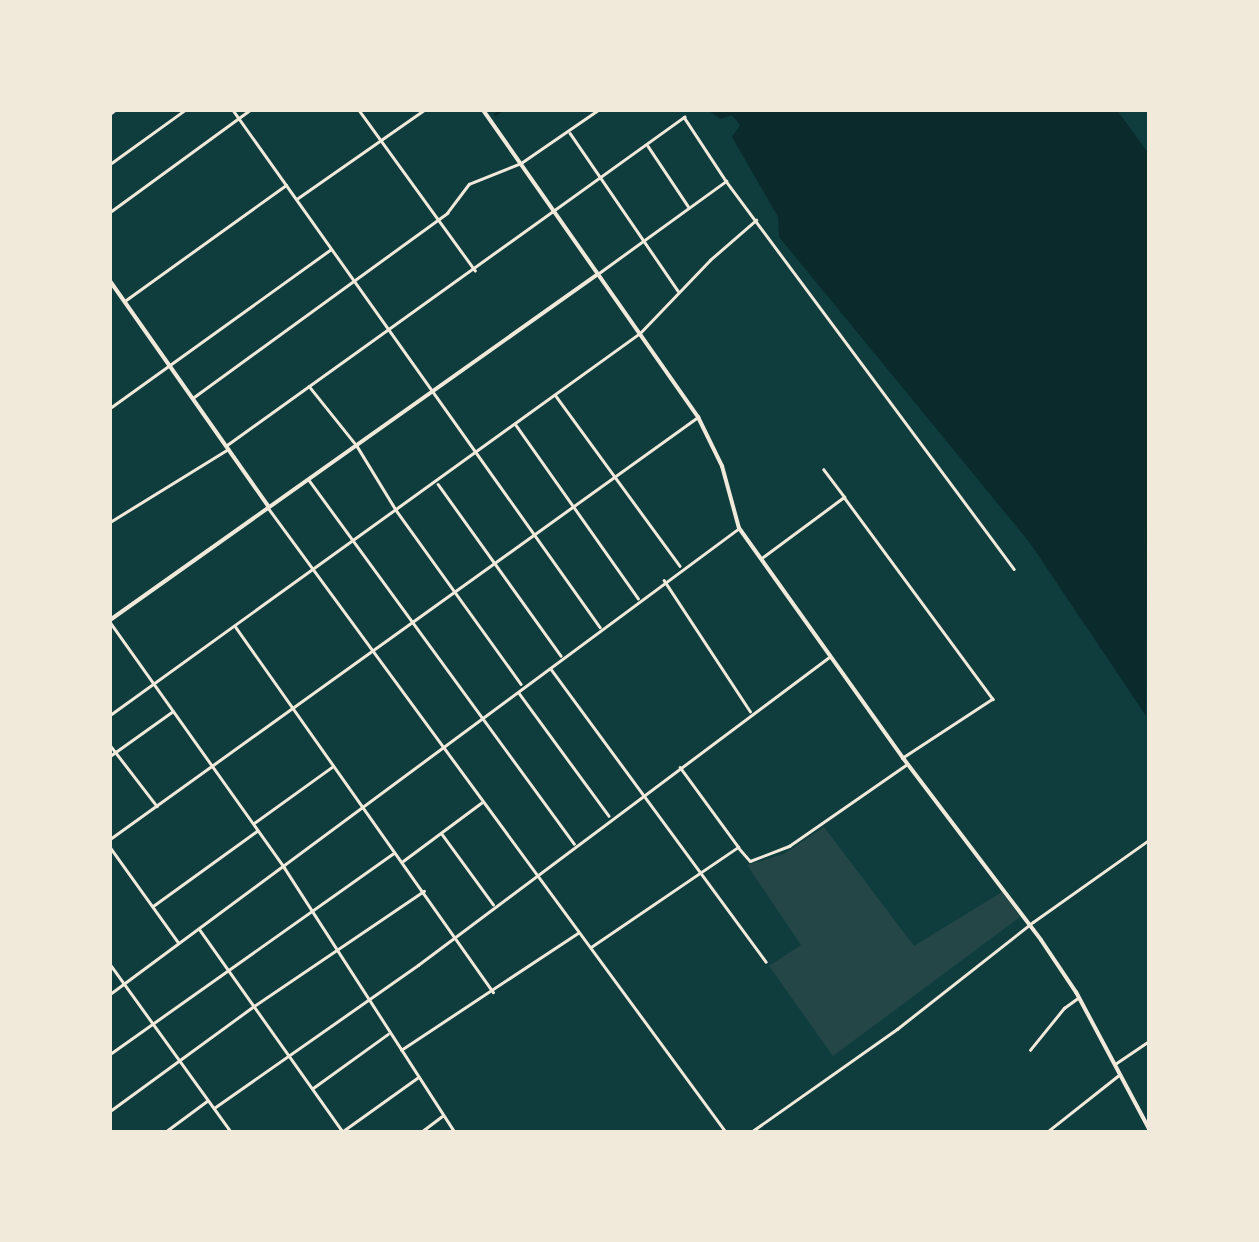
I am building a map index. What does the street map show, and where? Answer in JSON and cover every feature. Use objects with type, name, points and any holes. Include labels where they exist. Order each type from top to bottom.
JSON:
[{"type":"street","points":[[110,114],[116,110]]},
{"type":"street","points":[[110,164],[185,110]]},
{"type":"street","points":[[233,110],[600,628]]},
{"type":"street","points":[[110,212],[250,110]]},
{"type":"street","points":[[359,110],[475,270]]},
{"type":"street","points":[[298,198],[424,110]]},
{"type":"street","points":[[483,110],[698,418],[722,466],[739,528],[1079,998],[1149,1129]]},
{"type":"street","points":[[193,398],[459,202],[469,184],[521,163],[598,110]]},
{"type":"street","points":[[679,110],[726,182],[1014,569]]},
{"type":"street","points":[[110,522],[228,447],[684,117]]},
{"type":"street","points":[[568,131],[679,292]]},
{"type":"street","points":[[646,144],[689,207]]},
{"type":"street","points":[[454,1132],[284,868],[110,621],[726,182]]},
{"type":"street","points":[[124,301],[288,184]]},
{"type":"street","points":[[110,715],[157,685],[199,646],[314,570],[640,333],[757,219]]},
{"type":"street","points":[[110,408],[331,249]]},
{"type":"street","points":[[110,280],[268,507],[726,1132]]},
{"type":"street","points":[[309,386],[357,446],[396,510],[522,685]]},
{"type":"street","points":[[556,396],[680,568]]},
{"type":"street","points":[[110,839],[698,418]]},
{"type":"street","points":[[515,424],[639,599]]},
{"type":"street","points":[[824,470],[993,699],[903,758]]},
{"type":"street","points":[[309,480],[575,845]]},
{"type":"street","points":[[436,481],[562,657]]},
{"type":"street","points":[[762,558],[844,497]]},
{"type":"street","points":[[110,994],[519,692],[522,685],[739,528]]},
{"type":"street","points":[[664,580],[751,713]]},
{"type":"street","points":[[234,625],[425,890],[492,992]]},
{"type":"street","points":[[214,1108],[291,1057],[644,791],[830,657]]},
{"type":"street","points":[[550,668],[766,962]]},
{"type":"street","points":[[519,692],[610,817]]},
{"type":"street","points":[[110,756],[174,710]]},
{"type":"street","points":[[110,745],[157,806]]},
{"type":"street","points":[[679,766],[750,862],[789,846],[908,764]]},
{"type":"street","points":[[253,824],[334,766]]},
{"type":"street","points":[[402,862],[482,802]]},
{"type":"street","points":[[153,906],[258,830]]},
{"type":"street","points":[[441,833],[494,906]]},
{"type":"street","points":[[751,1132],[1149,840]]},
{"type":"street","points":[[590,947],[738,846]]},
{"type":"street","points":[[110,847],[179,944]]},
{"type":"street","points":[[110,1054],[395,852]]},
{"type":"street","points":[[110,1111],[254,1006],[425,890]]},
{"type":"street","points":[[199,929],[343,1132],[418,1077]]},
{"type":"street","points":[[400,1050],[579,932]]},
{"type":"street","points":[[110,964],[231,1132]]},
{"type":"street","points":[[1030,1050],[1064,1008],[1079,998]]},
{"type":"street","points":[[313,1088],[389,1033]]},
{"type":"street","points":[[1114,1065],[1149,1041]]},
{"type":"street","points":[[1047,1132],[1119,1075]]},
{"type":"street","points":[[166,1132],[208,1100]]},
{"type":"street","points":[[420,1132],[444,1116]]},
{"type":"shaded area","points":[[708,110],[1117,110],[1149,154],[1146,716],[1030,543],[779,237],[778,217],[732,137],[740,125],[732,115],[720,119]]},
{"type":"shaded area","points":[[824,827],[914,946],[1002,892],[1020,917],[833,1056],[769,966],[801,945],[747,865],[784,854]]},
{"type":"waterway","points":[[495,114],[501,110]]}]
